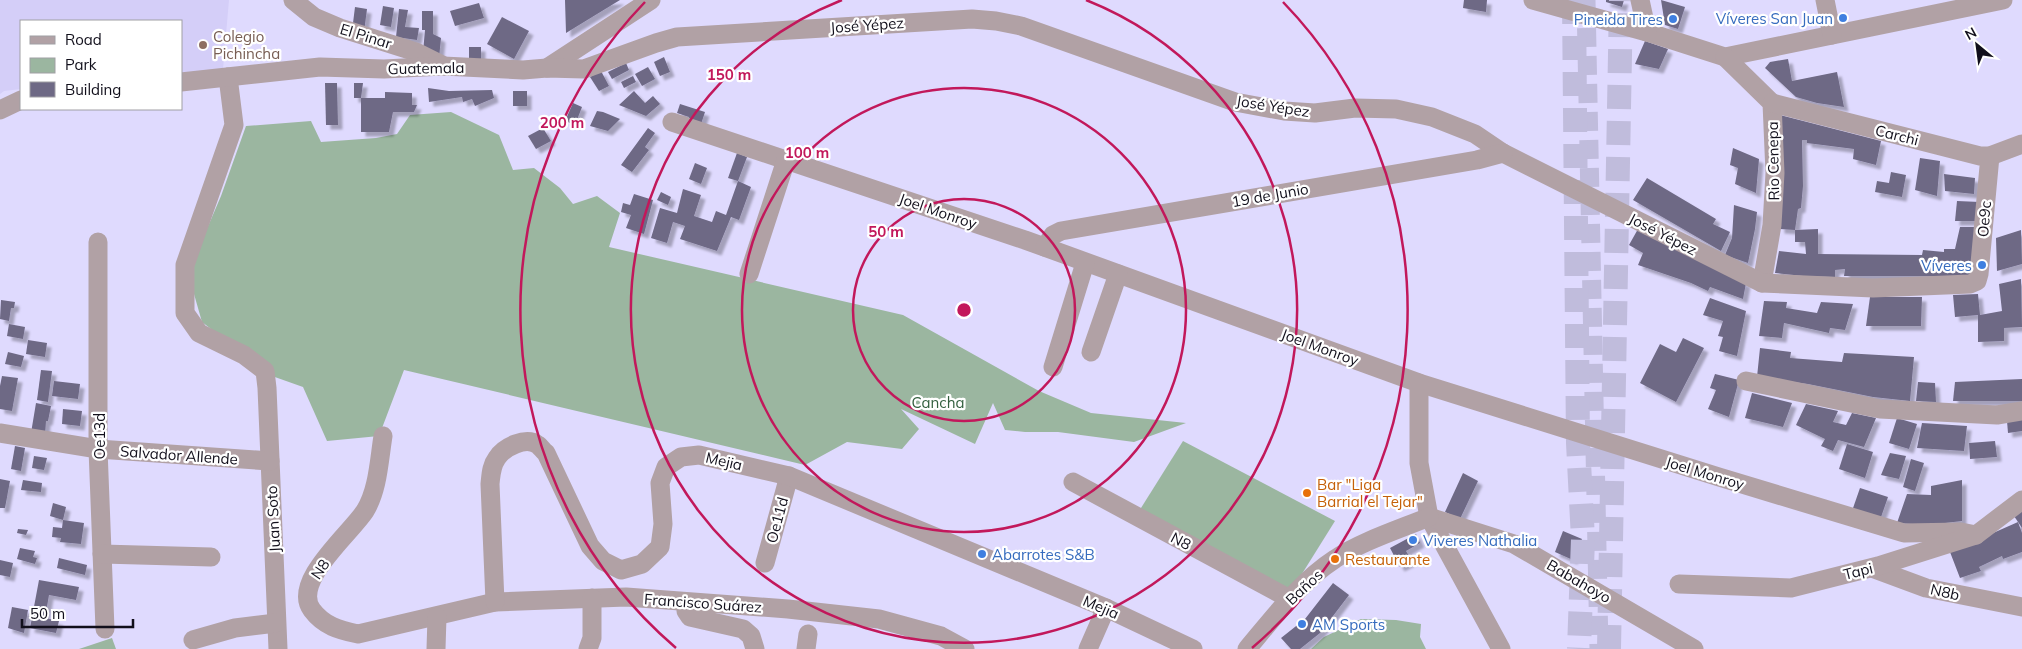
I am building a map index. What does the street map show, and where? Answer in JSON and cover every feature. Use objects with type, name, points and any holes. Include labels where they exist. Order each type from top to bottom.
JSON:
[{"type":"street","name":"El Pinar","points":[[293,0],[314,17],[340,28],[416,52],[443,66]]},
{"type":"street","name":"Guatemala","points":[[182,82],[320,67],[384,69],[443,66],[523,70],[547,68],[651,0]]},
{"type":"street","points":[[1533,0],[1647,32],[1725,57],[2003,0]]},
{"type":"street","points":[[1640,0],[1647,32]]},
{"type":"street","points":[[1825,0],[1832,35]]},
{"type":"street","name":"José Yépez","points":[[547,68],[584,69],[677,37],[972,19],[996,21],[1021,26],[1235,102],[1284,111],[1315,113],[1355,108],[1396,109],[1432,117],[1475,134],[1503,153],[1762,283],[1873,288],[1970,284],[1977,281]]},
{"type":"street","name":"Rio Cenepa","points":[[1725,57],[1772,104],[1774,191],[1772,225],[1762,283]]},
{"type":"street","name":"Juan Soto","points":[[228,77],[234,125],[185,265],[185,313],[199,333],[244,355],[265,371],[276,566],[278,649]]},
{"type":"street","points":[[0,110],[20,100]]},
{"type":"street","name":"Carchi","points":[[1772,104],[1980,156],[1990,156],[2022,144]]},
{"type":"street","name":"Joel Monroy","points":[[672,122],[1045,248],[1419,383],[1904,533],[1961,532],[1976,536]]},
{"type":"street","name":"19 de Junio","points":[[1045,248],[1053,235],[1061,231],[1477,160],[1503,153]]},
{"type":"street","name":"Oe9c","points":[[1977,281],[1980,274],[1990,156]]},
{"type":"street","points":[[749,274],[786,160]]},
{"type":"street","name":"Oe13d","points":[[98,242],[98,449],[104,629]]},
{"type":"street","points":[[1052,368],[1085,263]]},
{"type":"street","points":[[1091,352],[1118,274]]},
{"type":"street","points":[[1746,381],[1880,409],[1997,415],[2022,411]]},
{"type":"street","points":[[1419,383],[1419,463],[1429,517],[1501,649]]},
{"type":"street","name":"Salvador Allende","points":[[0,432],[98,449],[270,461]]},
{"type":"street","name":"N8","points":[[383,436],[375,488],[365,510],[315,572],[308,587],[308,604],[319,619],[335,629],[358,634],[436,616]]},
{"type":"street","name":"Mejia","points":[[496,602],[490,484],[491,469],[497,456],[509,447],[523,441],[537,444],[546,453],[590,546],[603,561],[621,570],[642,564],[660,547],[663,524],[660,483],[666,467],[681,457],[699,455],[788,476],[1106,608],[1193,649]]},
{"type":"street","name":"Oe11d","points":[[765,564],[788,476]]},
{"type":"street","name":"N8","points":[[1074,482],[1290,599]]},
{"type":"street","name":"Tapi","points":[[1680,584],[1791,588],[1872,568],[1976,536],[2022,500]]},
{"type":"street","name":"Baños","points":[[1247,649],[1290,599],[1335,559],[1429,517]]},
{"type":"street","name":"Babahoyo","points":[[1429,517],[1514,544],[1694,649]]},
{"type":"street","points":[[102,554],[211,556]]},
{"type":"street","name":"N8b","points":[[1872,568],[1926,588],[2022,607]]},
{"type":"street","name":"Francisco Suárez","points":[[436,616],[496,602],[626,597],[788,609],[879,619],[941,636],[965,649]]},
{"type":"street","points":[[588,649],[592,638],[592,598]]},
{"type":"street","points":[[687,603],[686,611],[690,617],[743,629],[751,636],[755,649]]},
{"type":"street","points":[[1088,649],[1106,608]]},
{"type":"street","points":[[436,616],[436,649]]},
{"type":"street","points":[[193,640],[235,628],[276,623]]},
{"type":"shaded area","name":"Colegio Pichincha","points":[[0,0],[229,0],[223,69],[182,73],[182,20],[20,20],[20,89],[4,91],[0,94]]},
{"type":"green space","name":"Cancha","points":[[451,112],[499,135],[513,170],[534,168],[560,188],[573,204],[597,196],[620,213],[609,247],[903,315],[1039,391],[1091,413],[1186,423],[1134,442],[1058,432],[1005,430],[993,403],[975,444],[901,409],[919,429],[902,449],[847,442],[805,465],[404,370],[379,436],[327,441],[303,387],[272,376],[202,322],[188,273],[221,196],[246,126],[311,121],[321,142],[376,138],[397,134],[410,115]]},
{"type":"green space","points":[[1183,441],[1335,521],[1290,593],[1136,516]]},
{"type":"green space","points":[[1361,619],[1396,620],[1421,624],[1420,637],[1426,649],[1311,649],[1324,637]]},
{"type":"green space","points":[[112,638],[116,649],[79,649]]},
{"type":"building","points":[[565,0],[620,0],[566,33]]},
{"type":"building","points":[[1464,0],[1487,0],[1486,12],[1463,8]]},
{"type":"building","points":[[1606,0],[1624,0],[1622,7],[1606,2]]},
{"type":"building","points":[[1661,0],[1685,7],[1678,29],[1665,25]]},
{"type":"building","points":[[479,3],[484,18],[455,26],[450,11]]},
{"type":"building","points":[[383,6],[394,8],[391,27],[380,25]]},
{"type":"building","points":[[355,7],[367,9],[364,32],[352,31]]},
{"type":"building","points":[[399,9],[408,10],[405,27],[419,28],[417,40],[396,37]]},
{"type":"building","points":[[422,11],[433,11],[433,34],[441,38],[439,58],[423,52],[425,30],[422,30]]},
{"type":"building","points":[[502,17],[529,31],[514,59],[487,44]]},
{"type":"building","points":[[1645,41],[1668,49],[1659,69],[1635,64]]},
{"type":"building","points":[[469,47],[481,47],[481,62],[469,62]]},
{"type":"building","points":[[664,57],[670,72],[660,76],[654,62]]},
{"type":"building","points":[[1788,59],[1792,81],[1837,72],[1844,107],[1817,103],[1796,97],[1765,68],[1770,62]]},
{"type":"building","points":[[626,63],[629,70],[612,79],[608,72]]},
{"type":"building","points":[[648,67],[655,79],[642,86],[635,74]]},
{"type":"building","points":[[601,71],[609,86],[599,91],[590,77]]},
{"type":"building","points":[[633,76],[636,82],[624,88],[621,82]]},
{"type":"building","points":[[325,83],[337,83],[338,125],[326,125]]},
{"type":"building","points":[[354,83],[363,83],[361,98],[354,98]]},
{"type":"building","points":[[428,88],[449,91],[492,90],[494,98],[475,106],[472,99],[463,102],[462,97],[429,102]]},
{"type":"building","points":[[513,91],[527,91],[527,106],[513,106]]},
{"type":"building","points":[[634,91],[645,103],[653,96],[660,104],[646,116],[619,105]]},
{"type":"building","points":[[385,92],[412,93],[412,105],[417,105],[414,112],[393,112],[389,132],[361,132],[361,98],[385,98]]},
{"type":"building","points":[[573,103],[582,107],[575,125],[565,121]]},
{"type":"building","points":[[680,104],[705,112],[699,130],[686,126],[689,117],[677,113]]},
{"type":"building","points":[[597,111],[620,119],[608,131],[590,126]]},
{"type":"building","points":[[1780,115],[1881,141],[1876,165],[1853,159],[1854,149],[1807,143],[1807,140],[1802,140],[1803,186],[1801,208],[1798,209],[1795,230],[1780,229]]},
{"type":"building","points":[[543,128],[551,141],[536,149],[528,136]]},
{"type":"building","points":[[648,128],[655,133],[645,147],[649,150],[632,172],[621,165]]},
{"type":"building","points":[[1733,148],[1759,159],[1756,193],[1735,184],[1738,168],[1730,165]]},
{"type":"building","points":[[737,153],[747,157],[738,181],[728,178]]},
{"type":"building","points":[[1920,158],[1940,161],[1937,196],[1915,190]]},
{"type":"building","points":[[695,163],[707,168],[701,184],[689,179]]},
{"type":"building","points":[[1891,172],[1906,175],[1902,197],[1875,192],[1877,181],[1889,183]]},
{"type":"building","points":[[1944,174],[1975,178],[1974,194],[1945,191]]},
{"type":"building","points":[[1647,178],[1716,219],[1713,224],[1730,232],[1721,251],[1633,200]]},
{"type":"building","points":[[738,181],[751,187],[739,220],[731,217],[717,251],[680,239],[685,226],[673,222],[667,243],[651,238],[660,208],[677,213],[683,189],[701,195],[694,216],[712,222],[716,211],[726,215]]},
{"type":"building","points":[[661,192],[671,197],[668,205],[657,200]]},
{"type":"building","points":[[634,194],[653,200],[644,234],[626,228],[631,215],[621,212],[623,203],[630,205]]},
{"type":"building","points":[[1957,201],[1980,202],[1976,221],[1955,221]]},
{"type":"building","points":[[1734,205],[1757,212],[1748,263],[1725,255],[1732,238]]},
{"type":"building","points":[[1960,227],[1976,227],[1971,274],[1966,276],[1844,276],[1845,269],[1835,270],[1835,277],[1775,273],[1779,251],[1806,254],[1805,242],[1795,242],[1795,230],[1818,229],[1818,254],[1922,255],[1923,250],[1944,252],[1944,249],[1955,249]]},
{"type":"building","points":[[1638,229],[1746,283],[1743,299],[1710,287],[1708,291],[1691,283],[1638,265],[1643,253],[1629,245]]},
{"type":"building","points":[[2021,230],[2022,264],[1997,271],[1996,238]]},
{"type":"building","points":[[2021,279],[2022,327],[2004,328],[2004,341],[1978,342],[1978,315],[1955,317],[1953,295],[1978,294],[1980,315],[2002,311],[1999,284]]},
{"type":"building","points":[[1870,297],[1922,297],[1921,326],[1866,326]]},
{"type":"building","points":[[1710,298],[1746,311],[1737,356],[1719,351],[1723,337],[1718,336],[1723,321],[1703,315]]},
{"type":"building","points":[[1,300],[15,302],[14,308],[11,308],[9,321],[0,319]]},
{"type":"building","points":[[1764,301],[1787,302],[1786,308],[1817,313],[1821,302],[1853,304],[1845,330],[1830,328],[1829,333],[1784,323],[1782,338],[1759,336]]},
{"type":"building","points":[[9,324],[25,327],[23,339],[7,336]]},
{"type":"building","points":[[1683,338],[1704,348],[1676,402],[1640,383],[1660,344],[1676,352]]},
{"type":"building","points":[[28,340],[47,343],[45,357],[26,354]]},
{"type":"building","points":[[1760,348],[1791,352],[1790,358],[1842,362],[1844,353],[1914,357],[1910,401],[1873,397],[1808,384],[1757,377]]},
{"type":"building","points":[[8,352],[24,356],[21,367],[5,364]]},
{"type":"building","points":[[41,370],[52,371],[48,402],[37,400]]},
{"type":"building","points":[[1715,374],[1739,380],[1729,417],[1708,409],[1716,390],[1710,388]]},
{"type":"building","points":[[2,376],[18,378],[12,411],[0,409]]},
{"type":"building","points":[[2022,379],[2022,401],[1953,401],[1955,382]]},
{"type":"building","points":[[54,381],[80,384],[78,399],[52,396]]},
{"type":"building","points":[[1918,382],[1935,383],[1936,402],[1916,401]]},
{"type":"building","points":[[1752,393],[1792,403],[1783,427],[1745,418]]},
{"type":"building","points":[[36,403],[51,406],[48,421],[46,421],[45,435],[31,433]]},
{"type":"building","points":[[1806,404],[1838,411],[1833,422],[1846,425],[1852,413],[1876,418],[1864,447],[1838,440],[1833,451],[1821,446],[1825,439],[1796,425]]},
{"type":"building","points":[[63,409],[82,411],[80,426],[62,424]]},
{"type":"building","points":[[1897,418],[1917,424],[1909,449],[1889,443]]},
{"type":"building","points":[[2022,418],[2022,431],[2008,433],[2007,421]]},
{"type":"building","points":[[1922,423],[1967,426],[1964,451],[1917,448]]},
{"type":"building","points":[[1995,441],[1997,457],[1970,459],[1969,443]]},
{"type":"building","points":[[1847,444],[1873,452],[1865,478],[1839,469]]},
{"type":"building","points":[[15,446],[25,448],[21,471],[11,469]]},
{"type":"building","points":[[1890,453],[1906,456],[1899,479],[1881,475]]},
{"type":"building","points":[[34,456],[47,458],[44,470],[32,468]]},
{"type":"building","points":[[1911,459],[1924,463],[1915,491],[1903,487]]},
{"type":"building","points":[[1463,473],[1478,481],[1460,519],[1445,512]]},
{"type":"building","points":[[0,479],[10,481],[5,508],[0,508]]},
{"type":"building","points":[[23,480],[42,483],[41,492],[21,490]]},
{"type":"building","points":[[1962,480],[1962,521],[1928,525],[1897,523],[1907,494],[1931,495],[1931,486]]},
{"type":"building","points":[[1860,488],[1888,497],[1880,520],[1852,511]]},
{"type":"building","points":[[53,503],[66,507],[63,520],[50,516]]},
{"type":"building","points":[[2022,510],[2022,528],[2014,516]]},
{"type":"building","points":[[63,520],[84,523],[81,544],[60,542],[61,538],[52,537],[53,527],[62,528]]},
{"type":"building","points":[[2018,522],[2022,533],[2022,552],[2003,559],[2002,556],[1979,567],[1981,571],[1960,578],[1950,552]]},
{"type":"building","points":[[18,529],[28,530],[26,535],[17,533]]},
{"type":"building","points":[[1563,531],[1582,539],[1573,560],[1555,552]]},
{"type":"building","points":[[1416,534],[1420,543],[1406,551],[1412,561],[1400,567],[1390,548]]},
{"type":"building","points":[[20,548],[35,551],[33,557],[37,558],[35,564],[17,559]]},
{"type":"building","points":[[59,558],[87,565],[85,575],[57,568]]},
{"type":"building","points":[[0,560],[13,563],[10,577],[0,575]]},
{"type":"building","points":[[39,580],[79,587],[76,600],[49,595],[45,618],[59,621],[56,633],[30,628]]},
{"type":"building","points":[[1333,583],[1349,595],[1320,633],[1300,649],[1291,649],[1281,638],[1305,619]]},
{"type":"building","points":[[12,607],[28,610],[24,633],[8,628]]},
{"type":"tunnel","points":[[1574,0],[1578,443],[1583,539],[1579,649]]},
{"type":"tunnel","points":[[1586,0],[1599,649]]},
{"type":"tunnel","points":[[1609,649],[1621,0]]},
{"type":"place","name":"Víveres San Juan","points":[[1843,18]]},
{"type":"place","name":"Pineida Tires","points":[[1673,19]]},
{"type":"place","name":"Colegio Pichincha","points":[[203,45]]},
{"type":"place","name":"Víveres","points":[[1982,265]]},
{"type":"place","name":"Bar \"Liga Barrial el Tejar\"","points":[[1307,493]]},
{"type":"place","name":"Viveres Nathalia","points":[[1413,540]]},
{"type":"place","name":"Abarrotes S&B","points":[[982,554]]},
{"type":"place","name":"Restaurante","points":[[1335,559]]},
{"type":"place","name":"AM Sports","points":[[1302,624]]}]
